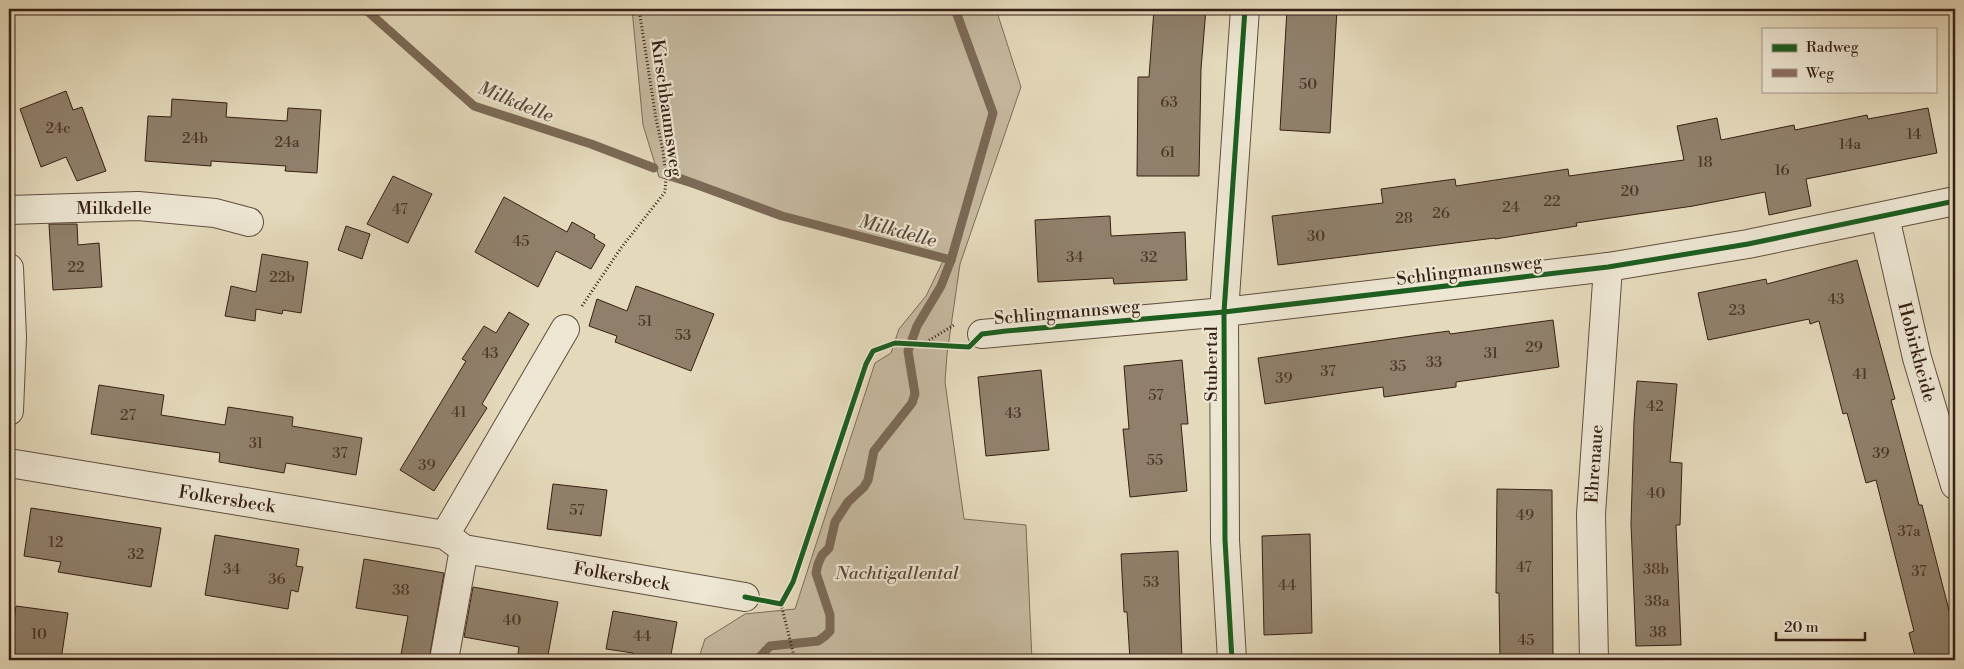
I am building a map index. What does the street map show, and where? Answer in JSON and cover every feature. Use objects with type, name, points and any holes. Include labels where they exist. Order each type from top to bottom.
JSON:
[{"type":"street","name":"Stubertal","points":[[1232,660],[1225,540],[1224,312],[1245,9]]},
{"type":"street","name":"Schlingmannsweg","points":[[982,334],[1224,312],[1608,267],[1748,244],[1955,201]]},
{"type":"street","name":"Milkdelle","points":[[9,210],[138,206],[215,213],[249,222]]},
{"type":"street","name":"Hobirkheide","points":[[1885,217],[1917,358],[1955,485]]},
{"type":"street","name":"Ehrenaue","points":[[1594,660],[1591,514],[1608,267]]},
{"type":"street","points":[[9,268],[12,337],[9,411]]},
{"type":"street","points":[[444,660],[454,542],[565,329]]},
{"type":"street","name":"Folkersbeck","points":[[9,463],[454,542],[745,597]]},
{"type":"path","points":[[781,604],[794,656]]},
{"type":"green space","name":"Nachtigallental","points":[[632,9],[996,9],[1021,87],[960,264],[947,354],[945,382],[964,519],[1026,525],[1032,660],[698,660],[705,639],[745,614],[795,609],[875,363],[891,353],[899,329],[926,296],[943,261],[870,241],[659,177],[643,125]]},
{"type":"building","points":[[1154,9],[1206,9],[1201,69],[1199,176],[1137,176],[1138,77],[1149,77]]},
{"type":"building","points":[[1287,9],[1337,9],[1330,133],[1280,130]]},
{"type":"building","points":[[66,91],[73,110],[82,107],[106,171],[77,181],[66,157],[41,167],[20,109]]},
{"type":"building","points":[[172,99],[227,103],[226,117],[287,121],[288,108],[321,110],[317,173],[285,171],[286,166],[211,161],[211,166],[145,161],[148,116],[171,117]]},
{"type":"building","points":[[1928,108],[1937,153],[1806,179],[1811,206],[1769,215],[1765,192],[1693,206],[1576,223],[1577,226],[1495,239],[1278,265],[1272,216],[1383,203],[1381,189],[1455,179],[1456,186],[1568,169],[1569,176],[1684,160],[1677,126],[1717,118],[1721,140],[1794,125],[1795,130],[1867,115],[1868,119]]},
{"type":"building","points":[[393,176],[432,194],[408,243],[367,224]]},
{"type":"building","points":[[504,197],[567,232],[572,222],[595,235],[594,238],[605,245],[591,269],[556,251],[538,287],[475,252]]},
{"type":"building","points":[[1110,216],[1111,236],[1185,232],[1187,280],[1114,284],[1113,278],[1038,282],[1035,220]]},
{"type":"building","points":[[49,224],[77,224],[78,245],[99,243],[102,287],[53,290]]},
{"type":"building","points":[[346,226],[370,234],[362,259],[338,250]]},
{"type":"building","points":[[262,254],[308,262],[301,313],[283,310],[282,314],[256,309],[255,321],[225,316],[231,286],[256,292]]},
{"type":"building","points":[[1857,260],[1895,399],[1891,400],[1919,505],[1922,505],[1952,622],[1955,621],[1955,660],[1916,660],[1909,633],[1914,631],[1876,480],[1866,483],[1847,413],[1843,414],[1819,321],[1810,324],[1809,319],[1708,340],[1698,293],[1766,279],[1767,284]]},
{"type":"building","points":[[636,286],[714,314],[691,371],[615,342],[617,336],[589,326],[597,299],[627,311]]},
{"type":"building","points":[[509,312],[529,324],[482,404],[487,408],[434,491],[400,470],[466,361],[462,359],[484,326],[496,333]]},
{"type":"building","points":[[1553,320],[1559,367],[1456,382],[1456,387],[1384,397],[1383,387],[1265,404],[1258,358],[1449,331],[1450,334]]},
{"type":"building","points":[[1182,360],[1188,424],[1181,424],[1187,491],[1130,497],[1123,429],[1129,429],[1124,366]]},
{"type":"building","points":[[1041,370],[1049,450],[986,456],[978,377]]},
{"type":"building","points":[[1637,381],[1677,384],[1670,462],[1682,463],[1680,525],[1676,525],[1681,645],[1636,646],[1631,524]]},
{"type":"building","points":[[99,385],[164,395],[161,415],[225,425],[228,407],[293,417],[292,426],[362,438],[356,475],[286,463],[284,473],[219,462],[220,453],[91,434]]},
{"type":"building","points":[[553,484],[607,490],[601,536],[547,529]]},
{"type":"building","points":[[1497,489],[1552,490],[1553,660],[1500,660],[1499,593],[1496,593]]},
{"type":"building","points":[[31,508],[161,528],[151,587],[58,572],[61,562],[24,556]]},
{"type":"building","points":[[1310,534],[1312,633],[1264,635],[1262,536]]},
{"type":"building","points":[[215,535],[299,549],[296,566],[303,567],[298,592],[291,590],[288,609],[205,595]]},
{"type":"building","points":[[1178,551],[1182,660],[1130,660],[1127,612],[1124,612],[1121,554]]},
{"type":"building","points":[[364,559],[444,573],[429,660],[400,660],[408,616],[356,608]]},
{"type":"building","points":[[473,587],[558,602],[547,660],[517,660],[519,647],[464,637]]},
{"type":"building","points":[[16,606],[68,613],[61,660],[9,658]]},
{"type":"building","points":[[613,611],[677,622],[670,660],[632,660],[633,653],[606,649]]},
{"type":"waterway","name":"Milkdelle","points":[[365,9],[474,106],[591,144],[654,168]]},
{"type":"waterway","points":[[757,660],[770,646],[818,641],[830,631],[830,615],[816,573],[818,564],[822,555],[829,548],[835,522],[848,502],[864,487],[868,480],[874,451],[912,403],[915,394],[908,351],[917,326],[941,286],[951,260],[993,113],[955,9]]},
{"type":"waterway","name":"Milkdelle","points":[[668,174],[782,216],[951,260]]},
{"type":"marked path","points":[[794,656],[795,660]]},
{"type":"cycle path","points":[[1232,660],[1225,540],[1224,312],[1245,9]]},
{"type":"cycle path","points":[[745,597],[781,604],[793,582],[866,364],[873,351],[895,343],[969,347],[982,334],[1224,312],[1608,267],[1748,244],[1955,201]]}]
